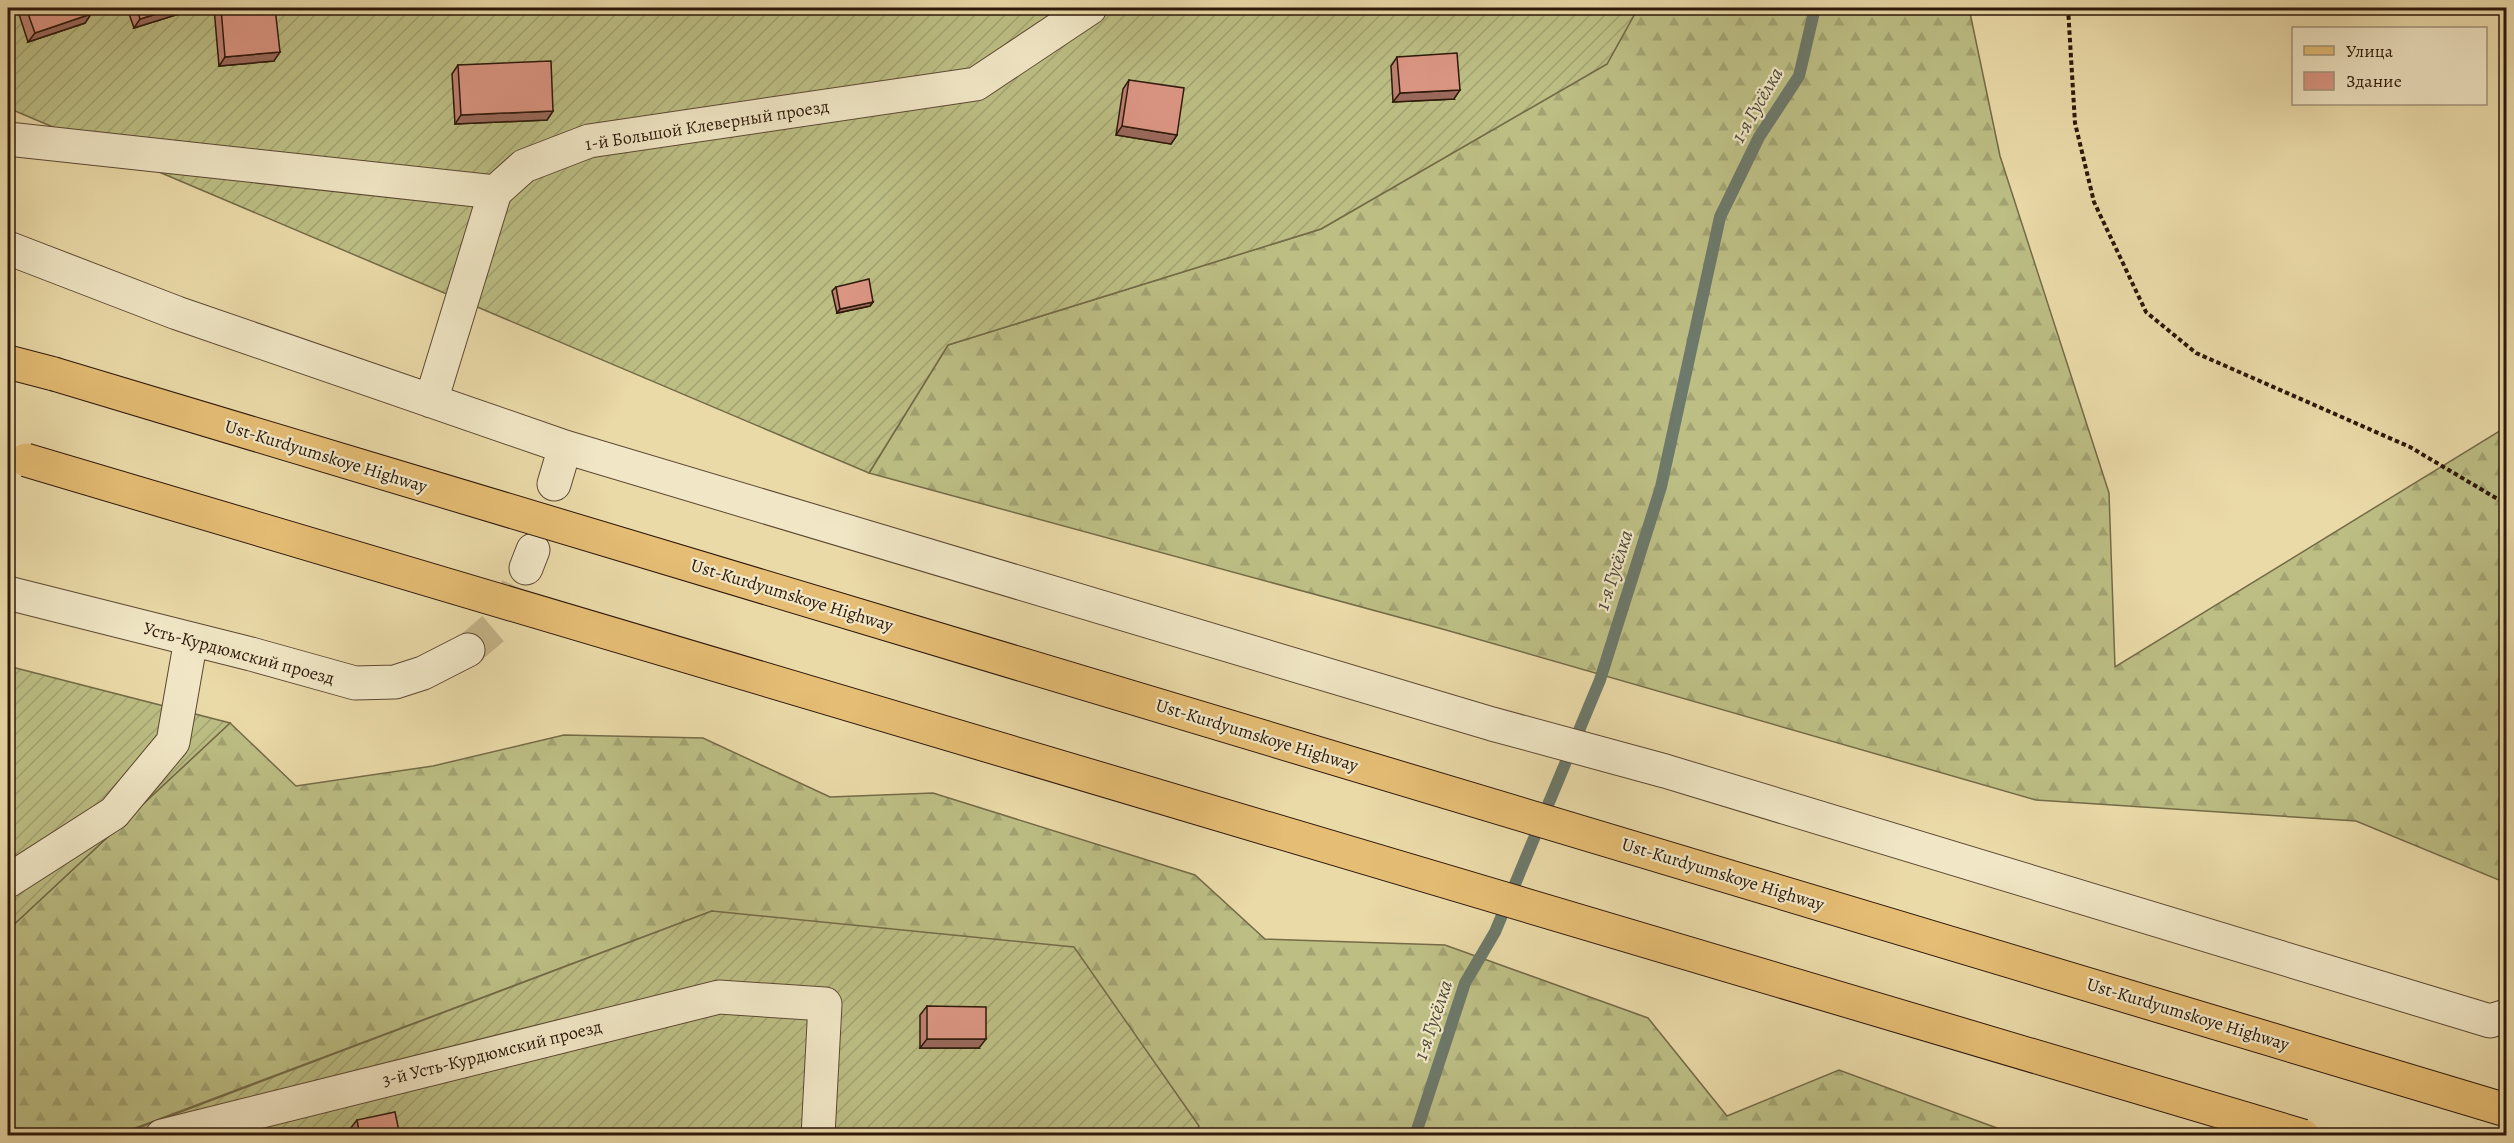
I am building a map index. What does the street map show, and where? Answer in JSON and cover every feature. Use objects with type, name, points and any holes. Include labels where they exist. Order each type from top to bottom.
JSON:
[{"type":"main road","name":"Ust-Kurdyumskoye Highway","points":[[8,362],[2506,1110]]},
{"type":"main road","points":[[16,457],[2303,1136]]},
{"type":"street","name":"1-й Большой Клеверный проезд","points":[[495,192],[524,166],[589,141],[976,84],[1089,8]]},
{"type":"street","points":[[8,139],[495,192],[431,401]]},
{"type":"street","points":[[8,248],[177,314],[565,447],[1492,724],[1665,771],[2501,1021]]},
{"type":"street","points":[[554,484],[565,447]]},
{"type":"street","name":"Усть-Курдюмский проезд","points":[[8,593],[355,683],[395,682],[423,673],[468,650]]},
{"type":"street","points":[[8,881],[114,813],[173,742],[192,639]]},
{"type":"street","name":"3-й Усть-Курдюмский проезд","points":[[162,1136],[719,997],[825,1004],[818,1136]]},
{"type":"path","points":[[2068,8],[2075,123],[2094,202],[2146,312],[2196,353],[2410,447],[2506,504]]},
{"type":"green space","points":[[8,8],[1638,8],[1607,64],[1321,229],[948,345],[869,473],[8,108]]},
{"type":"green space","points":[[1638,8],[1969,8],[2000,156],[2109,493],[2115,667],[2506,427],[2506,883],[2356,821],[2036,800],[1446,630],[869,473],[948,345],[1321,229],[1607,64]]},
{"type":"green space","points":[[8,666],[230,723],[8,930]]},
{"type":"green space","points":[[230,723],[296,786],[433,766],[564,735],[703,738],[830,797],[933,793],[1195,875],[1265,939],[1445,945],[1648,1018],[1727,1116],[1839,1070],[2016,1135],[1196,1135],[1198,1126],[712,911],[117,1135],[8,1136],[8,930]]},
{"type":"green space","points":[[712,911],[1074,947],[1199,1126],[1196,1136],[117,1136]]},
{"type":"building","points":[[26,8],[89,8],[91,14],[35,33]]},
{"type":"building","points":[[137,8],[176,8],[140,19]]},
{"type":"building","points":[[221,8],[275,8],[280,52],[225,57]]},
{"type":"building","points":[[1457,53],[1460,90],[1400,93],[1397,57]]},
{"type":"building","points":[[551,61],[553,111],[461,115],[458,65]]},
{"type":"building","points":[[1129,80],[1184,88],[1177,135],[1122,126]]},
{"type":"building","points":[[869,279],[873,302],[840,309],[836,287]]},
{"type":"building","points":[[927,1006],[986,1007],[986,1039],[927,1039]]},
{"type":"building","points":[[395,1112],[400,1136],[360,1136],[357,1120]]},
{"type":"waterway","name":"1-я Гусёлка","points":[[1415,1136],[1465,983],[1495,932],[1600,680],[1661,487],[1720,217],[1759,137],[1799,76],[1813,8]]},
{"type":"tunnel","points":[[468,650],[502,621],[526,568]]}]
